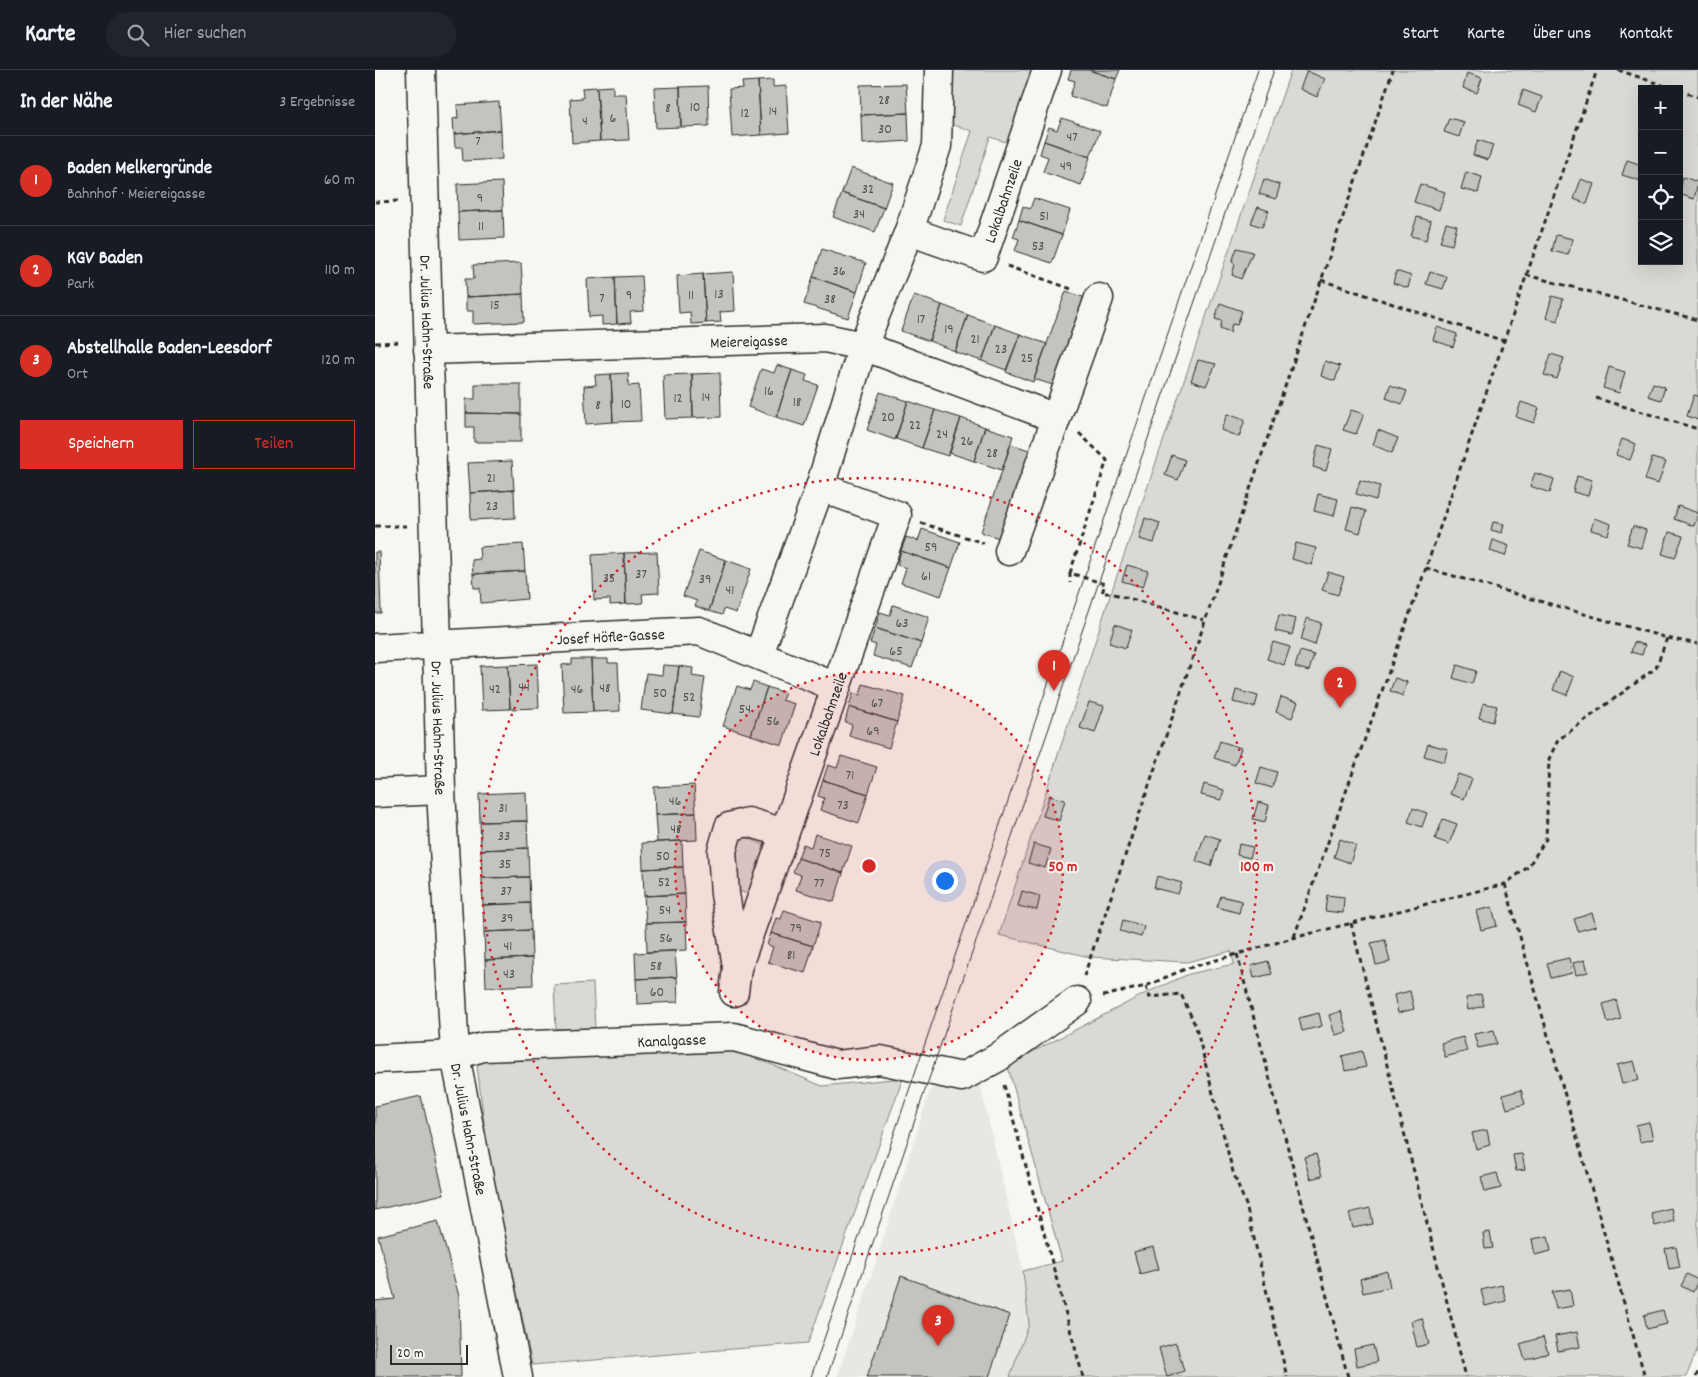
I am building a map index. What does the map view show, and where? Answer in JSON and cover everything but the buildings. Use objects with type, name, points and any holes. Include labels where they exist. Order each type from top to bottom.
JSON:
[{"type":"street","name":"Dr. Julius Hahn-Straße","points":[[421,70],[441,790],[455,1055],[518,1377]]},
{"type":"street","points":[[759,654],[820,487],[863,346],[909,231],[937,146],[939,70]]},
{"type":"street","name":"Lokalbahnzeile","points":[[909,231],[983,257],[1047,70]]},
{"type":"street","points":[[1009,551],[1099,298]]},
{"type":"street","name":"Meiereigasse","points":[[428,350],[825,338],[863,346],[1056,418]]},
{"type":"street","points":[[820,487],[897,515]]},
{"type":"street","name":"Lokalbahnzeile","points":[[785,833],[748,822],[729,827],[722,851],[735,980],[897,515]]},
{"type":"street","name":"Josef Höfle-Gasse","points":[[375,648],[699,631],[836,687]]},
{"type":"street","points":[[375,793],[441,790]]},
{"type":"street","points":[[997,1058],[1077,1001]]},
{"type":"street","name":"Kanalgasse","points":[[375,1059],[455,1055],[483,1047],[733,1037],[837,1065],[880,1060],[962,1077],[997,1058]]},
{"type":"path","points":[[1089,957],[1393,70]]},
{"type":"path","points":[[1293,938],[1426,568],[1597,70]]},
{"type":"path","points":[[1618,70],[1663,85]]},
{"type":"path","points":[[1683,91],[1698,96]]},
{"type":"path","points":[[983,257],[1099,298]]},
{"type":"path","points":[[1526,275],[1698,320]]},
{"type":"path","points":[[1321,280],[1504,341]]},
{"type":"path","points":[[1596,398],[1698,429]]},
{"type":"path","points":[[1056,418],[1075,429],[1107,460],[1070,573],[1071,583]]},
{"type":"path","points":[[897,515],[1009,551]]},
{"type":"path","points":[[375,526],[433,525]]},
{"type":"path","points":[[1426,568],[1667,638],[1698,644]]},
{"type":"path","points":[[1070,573],[1105,584],[1102,593],[1111,593],[1205,620]]},
{"type":"path","points":[[1077,1001],[1146,986],[1185,969],[1293,938],[1505,884],[1528,867],[1546,839],[1549,759],[1558,740],[1656,668],[1667,638]]},
{"type":"path","points":[[1505,884],[1645,1377]]},
{"type":"path","points":[[1351,923],[1466,1377]]},
{"type":"path","points":[[1237,954],[1349,1377]]},
{"type":"path","points":[[1146,986],[1149,997],[1181,994],[1196,1027],[1233,1172],[1246,1204],[1287,1377]]},
{"type":"path","points":[[997,1058],[1083,1377]]},
{"type":"path","points":[[1696,1377],[1698,1372]]},
{"type":"shaded area","points":[[951,70],[1034,70],[1009,143],[990,137],[961,226],[943,220],[972,131],[950,124]]},
{"type":"shaded area","points":[[1291,70],[1698,70],[1698,1348],[1686,1377],[1010,1377],[1029,1324],[1023,1271],[1062,1261],[1008,1067],[1015,1061],[1150,991],[1189,974],[1234,964],[1231,951],[1187,962],[1089,957],[999,935],[1111,593]]},
{"type":"shaded area","points":[[741,835],[764,845],[766,851],[753,889],[745,893],[736,890],[728,869]]},
{"type":"shaded area","points":[[593,983],[595,1028],[556,1029],[554,985]]},
{"type":"shaded area","points":[[733,1048],[822,1086],[903,1078],[808,1343],[532,1365],[487,1148],[476,1057]]},
{"type":"shaded area","points":[[944,1082],[980,1084],[1023,1271],[1029,1324],[1010,1377],[837,1377],[875,1265],[930,1090]]},
{"type":"tram line","points":[[811,1377],[1258,70]]},
{"type":"tram line","points":[[827,1377],[1274,70]]},
{"type":"place","name":"Baden Melkergründe","points":[[1054,691]]},
{"type":"place","name":"KGV Baden","points":[[1340,708]]},
{"type":"place","name":"Abstellhalle Baden-Leesdorf","points":[[938,1346]]}]
